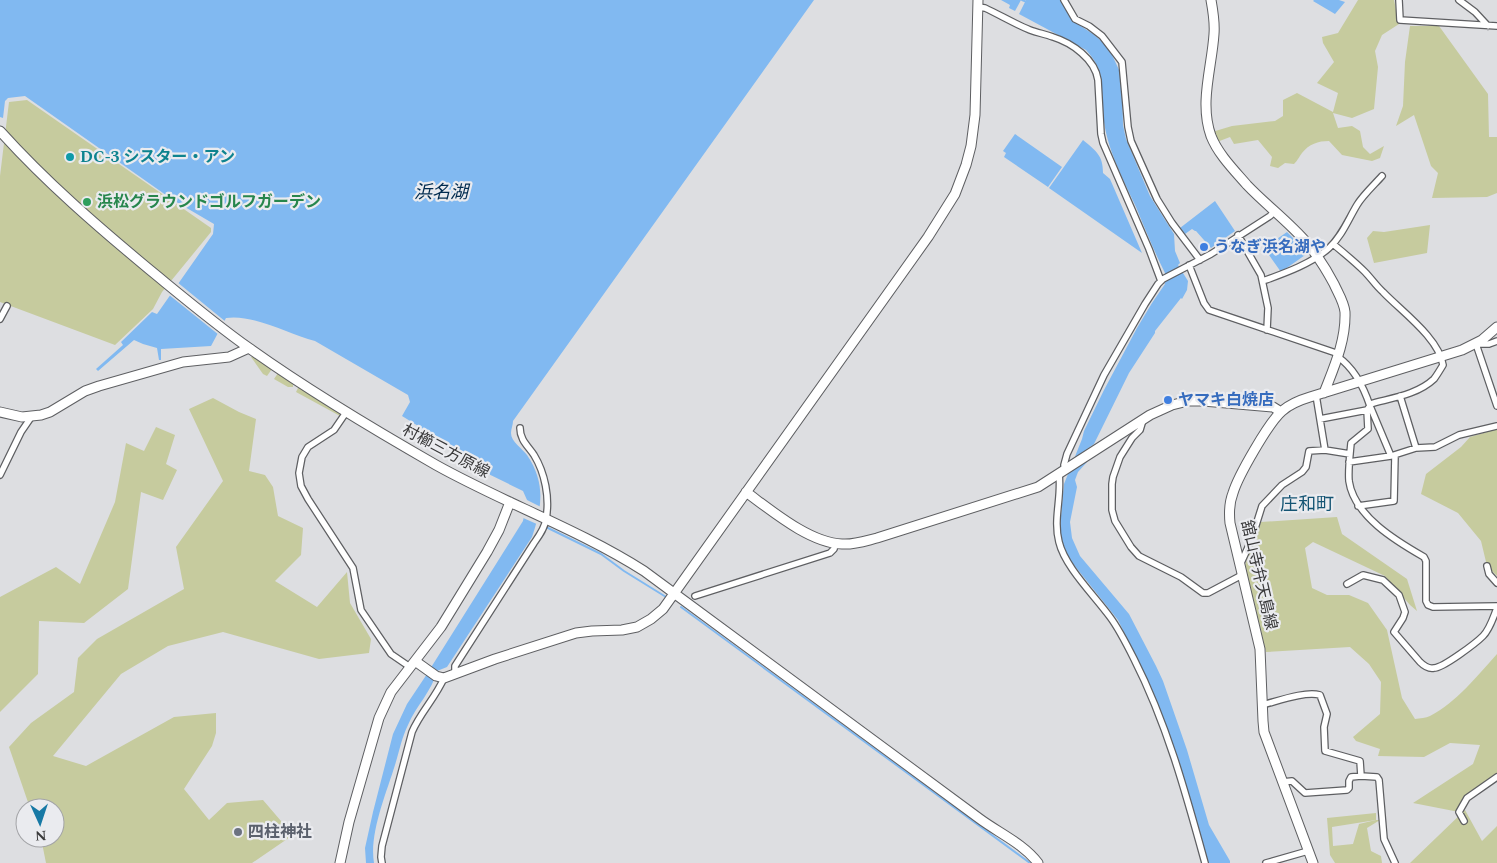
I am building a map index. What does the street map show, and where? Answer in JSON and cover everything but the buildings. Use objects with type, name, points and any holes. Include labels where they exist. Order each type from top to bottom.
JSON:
[{"type":"street","points":[[1064,0],[1076,19],[1102,36],[1121,59],[1124,68],[1128,127],[1131,141],[1157,199],[1172,223],[1200,260]]},
{"type":"street","points":[[1211,0],[1214,35],[1206,103],[1210,133],[1221,154],[1242,180],[1318,256],[1334,285],[1344,309],[1343,334],[1338,355],[1320,394],[1320,419],[1325,450]]},
{"type":"street","points":[[1399,0],[1400,20],[1497,26]]},
{"type":"street","points":[[1459,0],[1475,12],[1488,26]]},
{"type":"street","points":[[978,3],[1030,30],[1054,37],[1080,52],[1092,64],[1098,80],[1103,143],[1162,280]]},
{"type":"street","points":[[346,411],[334,430],[308,447],[302,457],[299,473],[301,486],[353,568],[361,610],[391,654],[440,677],[576,633],[622,630],[644,624],[658,614],[674,594],[945,212],[957,189],[969,156],[974,125],[978,3]]},
{"type":"street","name":"村櫛三方原線","points":[[0,131],[76,207],[172,288],[249,348],[346,411],[437,466],[612,552],[644,571],[980,819],[1022,847],[1038,863]]},
{"type":"street","points":[[1263,281],[1288,272],[1318,256],[1333,244],[1358,204],[1382,176]]},
{"type":"street","points":[[1205,863],[1176,760],[1152,697],[1114,622],[1071,567],[1061,548],[1056,527],[1060,485],[1067,454],[1104,376],[1145,304],[1162,280],[1200,260],[1274,212]]},
{"type":"street","points":[[1238,236],[1259,270],[1263,281],[1268,308],[1267,330]]},
{"type":"street","points":[[1320,419],[1369,407],[1418,389],[1434,378],[1443,365],[1442,357],[1434,344],[1415,323],[1333,244]]},
{"type":"street","points":[[1187,266],[1209,310],[1338,355],[1350,366],[1360,382],[1369,407],[1393,455],[1394,501],[1358,506]]},
{"type":"street","points":[[0,319],[6,306]]},
{"type":"street","name":"舘山寺弁天島線","points":[[1313,863],[1264,732],[1260,649],[1230,523],[1232,496],[1240,476],[1268,430],[1281,412],[1293,404],[1462,350],[1476,344],[1497,327]]},
{"type":"street","points":[[1497,341],[1489,344],[1476,344],[1497,406]]},
{"type":"street","points":[[0,412],[12,416],[32,416],[50,412],[85,391],[99,386],[183,362],[229,357],[249,348]]},
{"type":"street","points":[[1400,396],[1416,448]]},
{"type":"street","points":[[746,492],[810,536],[835,544],[853,544],[1044,484],[1143,420],[1165,408],[1188,401],[1203,401],[1273,407],[1281,412]]},
{"type":"street","points":[[1346,584],[1363,575],[1383,580],[1399,595],[1405,612],[1404,618],[1394,632],[1424,666],[1433,669],[1441,666],[1484,636],[1491,625],[1497,607],[1433,607],[1428,605],[1426,601],[1426,561],[1424,557],[1408,548],[1376,524],[1358,506],[1350,483],[1349,462],[1352,442],[1368,430],[1369,407]]},
{"type":"street","points":[[0,475],[21,432],[32,416]]},
{"type":"street","points":[[1143,420],[1140,430],[1128,444],[1119,460],[1112,480],[1113,516],[1120,531],[1139,556],[1181,577],[1203,593],[1208,593],[1242,575]]},
{"type":"street","points":[[1349,462],[1393,455],[1416,448],[1435,447],[1458,436],[1497,426]]},
{"type":"street","points":[[454,674],[455,666],[543,528],[547,498],[544,478],[536,460],[521,436],[520,428]]},
{"type":"street","points":[[1240,565],[1251,542],[1262,506],[1282,485],[1302,472],[1306,467],[1309,451],[1325,450],[1350,454]]},
{"type":"street","points":[[340,863],[349,822],[381,713],[391,692],[415,664],[441,627],[490,548],[510,502]]},
{"type":"street","points":[[695,596],[830,553],[834,549],[835,544]]},
{"type":"street","points":[[1487,566],[1489,574],[1497,584]]},
{"type":"street","points":[[382,863],[382,846],[412,732],[441,685],[440,677]]},
{"type":"street","points":[[1262,705],[1302,695],[1320,695],[1326,714],[1324,727],[1325,752],[1360,761],[1361,776]]},
{"type":"street","points":[[1282,782],[1292,781],[1305,793],[1347,790],[1351,777],[1377,777],[1379,780],[1384,838],[1396,863]]},
{"type":"street","points":[[1464,820],[1459,812],[1467,798],[1497,777]]},
{"type":"street","points":[[1266,863],[1308,850]]},
{"type":"green space","points":[[1358,0],[1394,0],[1399,24],[1382,35],[1375,51],[1378,67],[1374,109],[1352,118],[1333,113],[1338,128],[1352,126],[1360,131],[1363,147],[1370,154],[1384,146],[1380,158],[1372,161],[1342,155],[1329,141],[1325,141],[1317,142],[1308,147],[1294,164],[1285,163],[1278,168],[1270,166],[1272,157],[1258,140],[1234,144],[1230,137],[1217,142],[1212,132],[1232,126],[1275,121],[1283,116],[1283,100],[1297,93],[1333,112],[1338,93],[1317,83],[1334,62],[1323,43],[1322,37],[1338,33]]},
{"type":"green space","points":[[1410,26],[1439,26],[1488,94],[1489,137],[1497,137],[1497,193],[1487,197],[1432,198],[1438,173],[1431,166],[1414,115],[1396,126],[1403,106],[1405,62]]},
{"type":"green space","name":"浜松グラウンドゴルフガーデン","points":[[27,100],[211,228],[211,232],[162,292],[153,309],[115,345],[0,302],[0,176],[9,102]]},
{"type":"green space","points":[[1430,225],[1427,253],[1374,263],[1367,238],[1373,231],[1384,232]]},
{"type":"green space","points":[[251,357],[272,369],[267,376],[263,374]]},
{"type":"green space","points":[[278,373],[293,383],[293,387],[288,387],[274,379]]},
{"type":"green space","points":[[298,388],[341,414],[340,416],[296,392]]},
{"type":"green space","points":[[213,398],[256,419],[249,471],[265,475],[273,487],[278,516],[303,528],[301,555],[275,581],[317,607],[347,572],[350,603],[371,639],[369,653],[319,659],[223,632],[168,646],[121,674],[53,756],[86,766],[174,717],[216,713],[216,733],[212,746],[184,789],[209,820],[227,803],[263,800],[293,835],[252,863],[46,863],[43,848],[65,848],[65,798],[27,798],[9,747],[31,723],[74,692],[78,658],[97,639],[184,589],[176,547],[223,481],[189,409]]},
{"type":"green space","points":[[156,427],[175,435],[166,464],[177,470],[163,500],[141,492],[128,589],[84,623],[39,621],[38,674],[0,712],[0,597],[56,567],[80,584],[115,502],[126,443],[144,451]]},
{"type":"green space","points":[[1497,429],[1497,576],[1487,566],[1481,541],[1458,513],[1421,494],[1426,474],[1461,447],[1470,437]]},
{"type":"green space","points":[[1337,517],[1342,534],[1407,579],[1417,611],[1385,576],[1313,542],[1305,548],[1312,588],[1327,595],[1349,595],[1368,603],[1387,630],[1402,698],[1415,719],[1430,716],[1449,704],[1497,654],[1497,774],[1479,786],[1459,812],[1413,803],[1473,764],[1480,745],[1450,743],[1424,757],[1378,756],[1380,749],[1356,741],[1353,737],[1380,714],[1381,682],[1369,664],[1350,647],[1266,652],[1245,565],[1261,522]]},
{"type":"green space","points":[[1465,810],[1482,841],[1497,826],[1497,863],[1410,863]]},
{"type":"green space","points":[[1376,813],[1376,820],[1380,820],[1367,828],[1371,851],[1381,856],[1382,863],[1335,863],[1330,855],[1327,818]],"holes":[[[1376,820],[1359,824],[1353,844],[1333,846],[1332,827]]]},
{"type":"water","name":"浜名湖","points":[[0,0],[814,0],[513,421],[511,436],[533,465],[540,486],[540,506],[532,537],[447,667],[437,671],[435,678],[408,725],[379,814],[374,840],[374,863],[366,863],[365,848],[393,734],[407,704],[523,521],[527,500],[523,491],[470,465],[470,458],[402,416],[410,402],[408,395],[315,341],[271,325],[248,319],[226,318],[211,346],[161,349],[161,360],[159,360],[157,348],[134,340],[98,371],[96,369],[123,345],[121,342],[152,312],[157,314],[213,234],[214,224],[173,200],[25,96],[8,98],[5,101],[3,118],[0,117]]},
{"type":"water","points":[[1001,0],[1021,0],[1015,11],[1009,8],[1010,5]]},
{"type":"water","points":[[1026,0],[1061,0],[1073,21],[1105,44],[1113,57],[1120,72],[1123,125],[1126,139],[1150,196],[1174,234],[1175,251],[1180,263],[1178,265],[1188,281],[1187,290],[1182,299],[1155,331],[1129,373],[1094,444],[1087,449],[1087,462],[1078,472],[1075,480],[1077,487],[1070,522],[1072,538],[1080,556],[1129,614],[1156,666],[1187,750],[1209,825],[1230,863],[1208,863],[1178,758],[1151,687],[1118,620],[1070,560],[1061,539],[1060,527],[1064,484],[1084,431],[1137,328],[1165,284],[1165,273],[1120,173],[1107,138],[1103,114],[1101,80],[1097,65],[1086,50],[1019,14]]},
{"type":"water","points":[[1314,0],[1339,0],[1345,2],[1335,14]]},
{"type":"water","points":[[1015,134],[1062,167],[1048,187],[1004,157],[1006,153],[1003,151]]},
{"type":"water","points":[[1083,140],[1100,158],[1103,173],[1110,179],[1142,253],[1049,188]]},
{"type":"water","points":[[1215,201],[1235,231],[1211,248],[1196,231],[1192,229],[1185,234],[1180,228]]},
{"type":"water","points":[[1287,232],[1308,253],[1281,272],[1264,248]]},
{"type":"pier","points":[[177,282],[226,322],[219,335],[168,294]]},
{"type":"pier","points":[[523,498],[543,508],[539,525],[521,517]]},
{"type":"waterway","points":[[1022,0],[1027,2]]},
{"type":"waterway","points":[[1101,80],[1103,93]]},
{"type":"waterway","points":[[546,527],[601,554],[666,597]]},
{"type":"waterway","points":[[681,607],[1030,863]]},
{"type":"place","name":"DC-3 シスター・アン","points":[[70,157]]},
{"type":"place","name":"浜松グラウンドゴルフガーデン","points":[[87,202]]},
{"type":"place","name":"うなぎ浜名湖や","points":[[1204,247]]},
{"type":"place","name":"ヤマキ白焼店","points":[[1168,400]]},
{"type":"place","name":"四柱神社","points":[[238,832]]},
{"type":"district","name":"庄和町","points":[[1307,504]]}]
